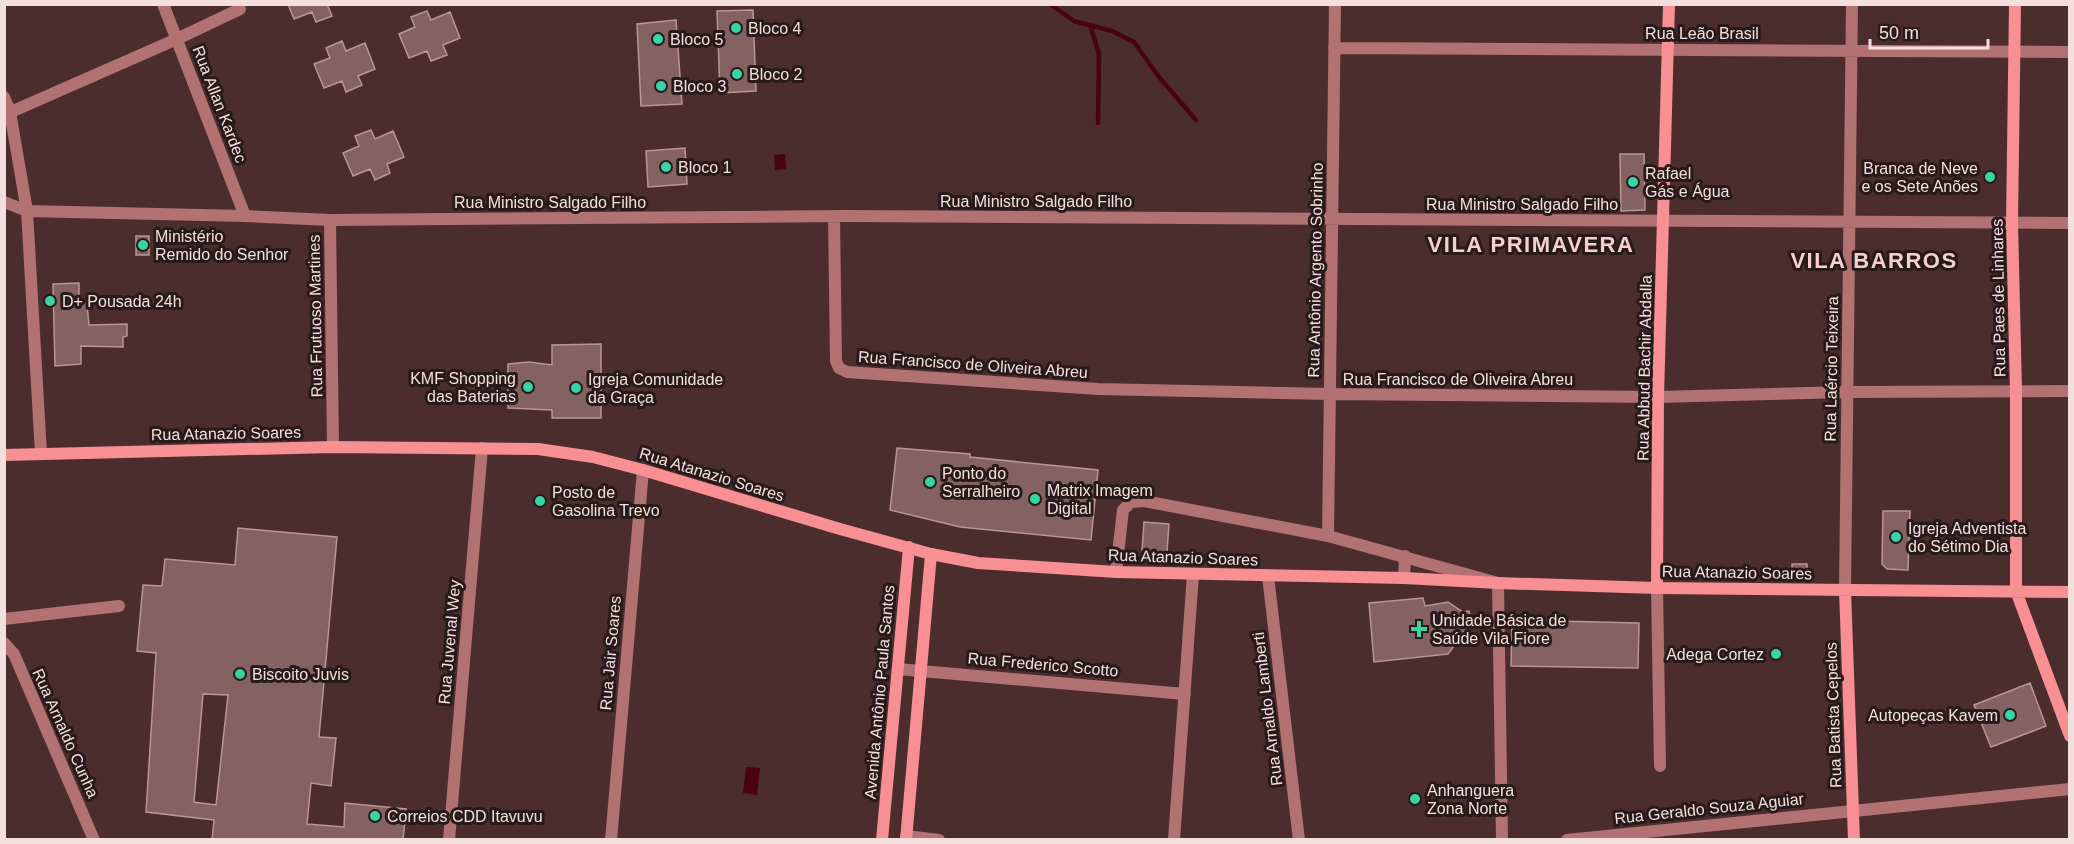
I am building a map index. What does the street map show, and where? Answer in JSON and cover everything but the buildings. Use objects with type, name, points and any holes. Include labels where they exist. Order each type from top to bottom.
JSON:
[{"type":"main road","name":"Rua Abbud Bachir Abdalla","points":[[1657,588],[1658,397],[1669,4]]},
{"type":"main road","name":"Rua Paes de Linhares","points":[[2015,4],[2012,222],[2016,391],[2016,591]]},
{"type":"main road","name":"Rua Atanazio Soares","points":[[4,455],[333,447],[549,450],[593,457],[643,470],[840,529],[931,554],[978,563],[1116,572],[1404,578],[1657,588],[2070,592]]},
{"type":"main road","name":"Avenida Antônio Paula Santos","points":[[882,840],[909,548]]},
{"type":"main road","points":[[906,838],[931,554]]},
{"type":"main road","name":"Rua Batista Cepelos","points":[[1845,590],[1854,840]]},
{"type":"main road","points":[[2016,591],[2070,736]]},
{"type":"street","name":"Rua Allan Kardec","points":[[163,4],[244,216]]},
{"type":"street","name":"Rua Antônio Argento Sobrinho","points":[[1328,536],[1335,4]]},
{"type":"street","name":"Rua Laércio Teixeira","points":[[1845,590],[1852,4]]},
{"type":"street","points":[[7,114],[240,9]]},
{"type":"street","name":"Rua Leão Brasil","points":[[1334,48],[2070,52]]},
{"type":"street","points":[[4,97],[27,211],[41,454]]},
{"type":"street","name":"Rua Ministro Salgado Filho","points":[[4,202],[27,211],[330,220],[834,216],[2070,223]]},
{"type":"street","name":"Rua Francisco de Oliveira Abreu","points":[[834,216],[836,361],[839,368],[847,372],[1098,389],[1330,394],[1658,397],[1847,392],[2070,391]]},
{"type":"street","name":"Rua Frutuoso Martines","points":[[330,220],[333,447]]},
{"type":"street","name":"Rua Juvenal Wey","points":[[449,840],[482,448]]},
{"type":"street","name":"Rua Jair Soares","points":[[611,840],[643,470]]},
{"type":"street","points":[[1116,572],[1123,510],[1131,502],[1144,501],[1328,536],[1498,583],[1502,840]]},
{"type":"street","points":[[1404,556],[1404,578]]},
{"type":"street","points":[[1174,840],[1193,574]]},
{"type":"street","name":"Rua Arnaldo Lamberti","points":[[1268,576],[1299,840]]},
{"type":"street","points":[[1657,588],[1660,766]]},
{"type":"street","points":[[4,619],[119,606]]},
{"type":"street","name":"Rua Arnaldo Cunha","points":[[4,643],[14,654],[94,840]]},
{"type":"street","name":"Rua Frederico Scotto","points":[[898,669],[1185,694]]},
{"type":"street","name":"Rua Geraldo Souza Aguiar","points":[[1568,840],[2070,789]]},
{"type":"street","points":[[906,838],[939,840]]},
{"type":"shaded area","points":[[785,154],[786,169],[775,170],[774,155]]},
{"type":"shaded area","points":[[746,767],[760,768],[757,795],[743,793]]},
{"type":"waterway","points":[[1050,4],[1074,21],[1112,31],[1134,42],[1159,77],[1196,120]]},
{"type":"waterway","points":[[1090,25],[1099,54],[1098,123]]},
{"type":"place","name":"Bloco 4","points":[[736,28]]},
{"type":"place","name":"Bloco 5","points":[[658,39]]},
{"type":"place","name":"Bloco 2","points":[[737,74]]},
{"type":"place","name":"Bloco 3","points":[[661,86]]},
{"type":"place","name":"Bloco 1","points":[[666,167]]},
{"type":"place","name":"Branca de Neve e os Sete Anões","points":[[1990,177]]},
{"type":"place","name":"Rafael Gás e Água","points":[[1633,182]]},
{"type":"place","name":"Ministério Remido do Senhor","points":[[143,245]]},
{"type":"place","name":"D+ Pousada 24h","points":[[50,301]]},
{"type":"place","name":"KMF Shopping das Baterias","points":[[528,387]]},
{"type":"place","name":"Igreja Comunidade da Graça","points":[[576,388]]},
{"type":"place","name":"Ponto do Serralheiro","points":[[930,482]]},
{"type":"place","name":"Matrix Imagem Digital","points":[[1035,499]]},
{"type":"place","name":"Posto de Gasolina Trevo","points":[[540,501]]},
{"type":"place","name":"Igreja Adventista do Sétimo Dia","points":[[1896,537]]},
{"type":"place","name":"Unidade Básica de Saúde Vila Fiore","points":[[1419,629]]},
{"type":"place","name":"Adega Cortez","points":[[1776,654]]},
{"type":"place","name":"Biscoito Juvis","points":[[240,674]]},
{"type":"place","name":"Autopeças Kavem","points":[[2010,715]]},
{"type":"place","name":"Anhanguera Zona Norte","points":[[1415,799]]},
{"type":"place","name":"Correios CDD Itavuvu","points":[[375,816]]},
{"type":"district","name":"VILA PRIMAVERA","points":[[1531,244]]},
{"type":"district","name":"VILA BARROS","points":[[1874,260]]}]
